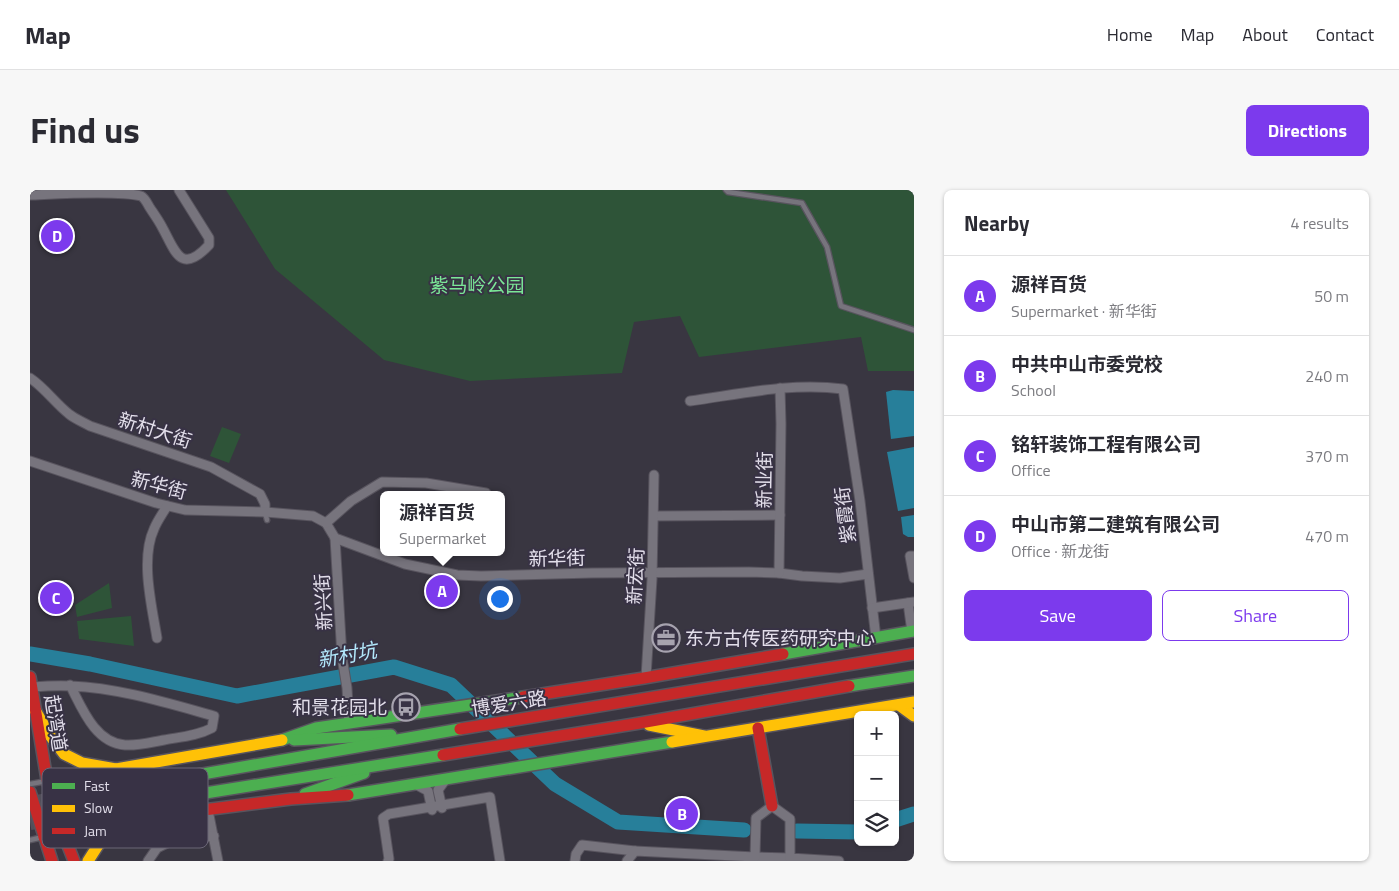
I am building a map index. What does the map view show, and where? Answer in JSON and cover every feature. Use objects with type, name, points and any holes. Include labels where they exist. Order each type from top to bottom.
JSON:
[{"type":"main road","name":"博爱六路","points":[[122,768],[279,741],[316,728],[646,678],[913,632]]},
{"type":"main road","name":"博爱六路","points":[[208,773],[914,654]]},
{"type":"main road","points":[[208,792],[640,723],[827,689],[914,676]]},
{"type":"main road","name":"起湾道","points":[[31,682],[45,768]]},
{"type":"main road","points":[[208,810],[291,799],[342,796],[914,702]]},
{"type":"main road","points":[[899,705],[914,716]]},
{"type":"main road","points":[[35,710],[64,754],[82,763],[110,768]]},
{"type":"main road","points":[[640,723],[704,736]]},
{"type":"main road","points":[[758,728],[772,806]]},
{"type":"main road","points":[[279,741],[444,732]]},
{"type":"main road","points":[[291,799],[394,762]]},
{"type":"main road","points":[[30,792],[42,831]]},
{"type":"main road","points":[[48,848],[52,861]]},
{"type":"main road","name":"起湾道","points":[[69,848],[74,861]]},
{"type":"main road","points":[[88,861],[96,848]]},
{"type":"street","points":[[30,195],[124,191],[144,197],[175,254],[181,258],[191,258],[209,246],[209,238],[179,190]]},
{"type":"street","name":"新村大街","points":[[30,378],[48,392],[68,413],[79,420],[99,429],[198,461],[239,481],[260,494],[265,504],[266,516]]},
{"type":"street","points":[[690,401],[780,388]]},
{"type":"street","name":"紫霞街","points":[[780,388],[844,389],[876,638]]},
{"type":"street","name":"新业街","points":[[778,573],[782,424],[780,388]]},
{"type":"street","name":"新华街","points":[[30,460],[167,506],[185,510],[266,516],[312,516],[326,523]]},
{"type":"street","name":"新宏街","points":[[646,678],[652,574],[654,475]]},
{"type":"street","points":[[335,538],[326,523],[351,501],[382,482],[426,483],[474,491]]},
{"type":"street","points":[[157,638],[152,608],[148,556],[153,531],[167,506]]},
{"type":"street","points":[[654,516],[780,515]]},
{"type":"street","name":"新华街","points":[[335,538],[380,555]]},
{"type":"street","name":"新兴街","points":[[335,538],[348,723]]},
{"type":"street","name":"新华街","points":[[383,556],[405,564],[457,575],[481,576],[778,573],[840,578],[868,574]]},
{"type":"street","points":[[914,556],[910,556],[914,578]]},
{"type":"street","points":[[872,608],[911,602],[913,632]]},
{"type":"street","points":[[31,682],[70,685],[162,701],[214,716],[212,728],[197,735],[125,746],[110,741],[98,731],[90,722],[70,685]]},
{"type":"street","points":[[442,807],[438,790],[446,779]]},
{"type":"street","points":[[415,784],[428,791],[431,808]]},
{"type":"street","points":[[389,861],[383,818],[389,814],[442,807],[490,797],[499,861]]},
{"type":"street","points":[[755,857],[756,818],[772,806],[790,819],[790,858]]},
{"type":"street","points":[[208,810],[218,861]]},
{"type":"street","points":[[208,837],[214,836]]},
{"type":"street","points":[[575,861],[576,854],[582,845],[701,858],[755,857],[839,861]]},
{"type":"street","points":[[148,861],[157,848]]},
{"type":"street","points":[[627,861],[635,851]]},
{"type":"lane","points":[[726,190],[728,192],[802,203],[827,248],[842,306],[914,330]]},
{"type":"green space","name":"紫马岭公园","points":[[226,190],[914,190],[914,371],[868,371],[861,337],[699,357],[680,316],[634,322],[622,373],[470,381],[384,360],[275,269]]},
{"type":"green space","points":[[222,427],[241,434],[229,463],[210,456]]},
{"type":"green space","points":[[109,583],[112,608],[77,617],[75,605]]},
{"type":"green space","points":[[131,616],[134,646],[79,639],[77,621]]},
{"type":"water","points":[[893,390],[914,391],[914,436],[891,439],[886,392]]},
{"type":"water","points":[[914,447],[914,508],[898,511],[887,452]]},
{"type":"water","points":[[914,515],[914,537],[908,537],[903,534],[901,517]]},
{"type":"waterway","name":"新村坑","points":[[30,654],[90,664],[237,696],[394,667],[451,685],[555,784],[618,822],[744,830]]},
{"type":"waterway","name":"新村坑","points":[[899,819],[914,814]]},
{"type":"waterway","name":"新村坑","points":[[797,831],[854,832]]},
{"type":"tunnel","points":[[30,804],[42,802]]},
{"type":"tunnel","points":[[30,822],[42,820]]},
{"type":"traffic: fast","points":[[783,654],[914,631]]},
{"type":"traffic: fast","points":[[849,686],[914,676]]},
{"type":"traffic: fast","points":[[282,740],[316,728],[523,697]]},
{"type":"traffic: fast","points":[[208,773],[460,729]]},
{"type":"traffic: fast","points":[[294,740],[391,735]]},
{"type":"traffic: fast","points":[[348,795],[672,742]]},
{"type":"traffic: fast","points":[[208,793],[443,755]]},
{"type":"traffic: fast","points":[[305,794],[364,773]]},
{"type":"traffic: slow","points":[[672,742],[914,702]]},
{"type":"traffic: slow","points":[[899,705],[914,716]]},
{"type":"traffic: slow","points":[[35,710],[64,754],[82,763],[110,768]]},
{"type":"traffic: slow","points":[[649,725],[704,736]]},
{"type":"traffic: slow","points":[[122,768],[282,740]]},
{"type":"traffic: slow","points":[[88,861],[96,848]]},
{"type":"traffic: jam","points":[[523,697],[783,654]]},
{"type":"traffic: jam","points":[[460,729],[914,654]]},
{"type":"traffic: jam","points":[[30,677],[45,768]]},
{"type":"traffic: jam","points":[[443,755],[849,686]]},
{"type":"traffic: jam","points":[[758,728],[772,806]]},
{"type":"traffic: jam","points":[[30,792],[42,830]]},
{"type":"traffic: jam","points":[[208,809],[291,799],[348,795]]},
{"type":"traffic: jam","points":[[48,848],[52,861]]},
{"type":"traffic: jam","points":[[69,848],[74,861]]},
{"type":"place","name":"中山市第二建筑有限公司","points":[[57,236]]},
{"type":"place","name":"源祥百货","points":[[442,591]]},
{"type":"place","name":"铭轩装饰工程有限公司","points":[[56,598]]},
{"type":"place","name":"东方古传医药研究中心","points":[[666,638]]},
{"type":"place","name":"和景花园北","points":[[406,707]]},
{"type":"place","name":"中共中山市委党校","points":[[682,814]]}]
